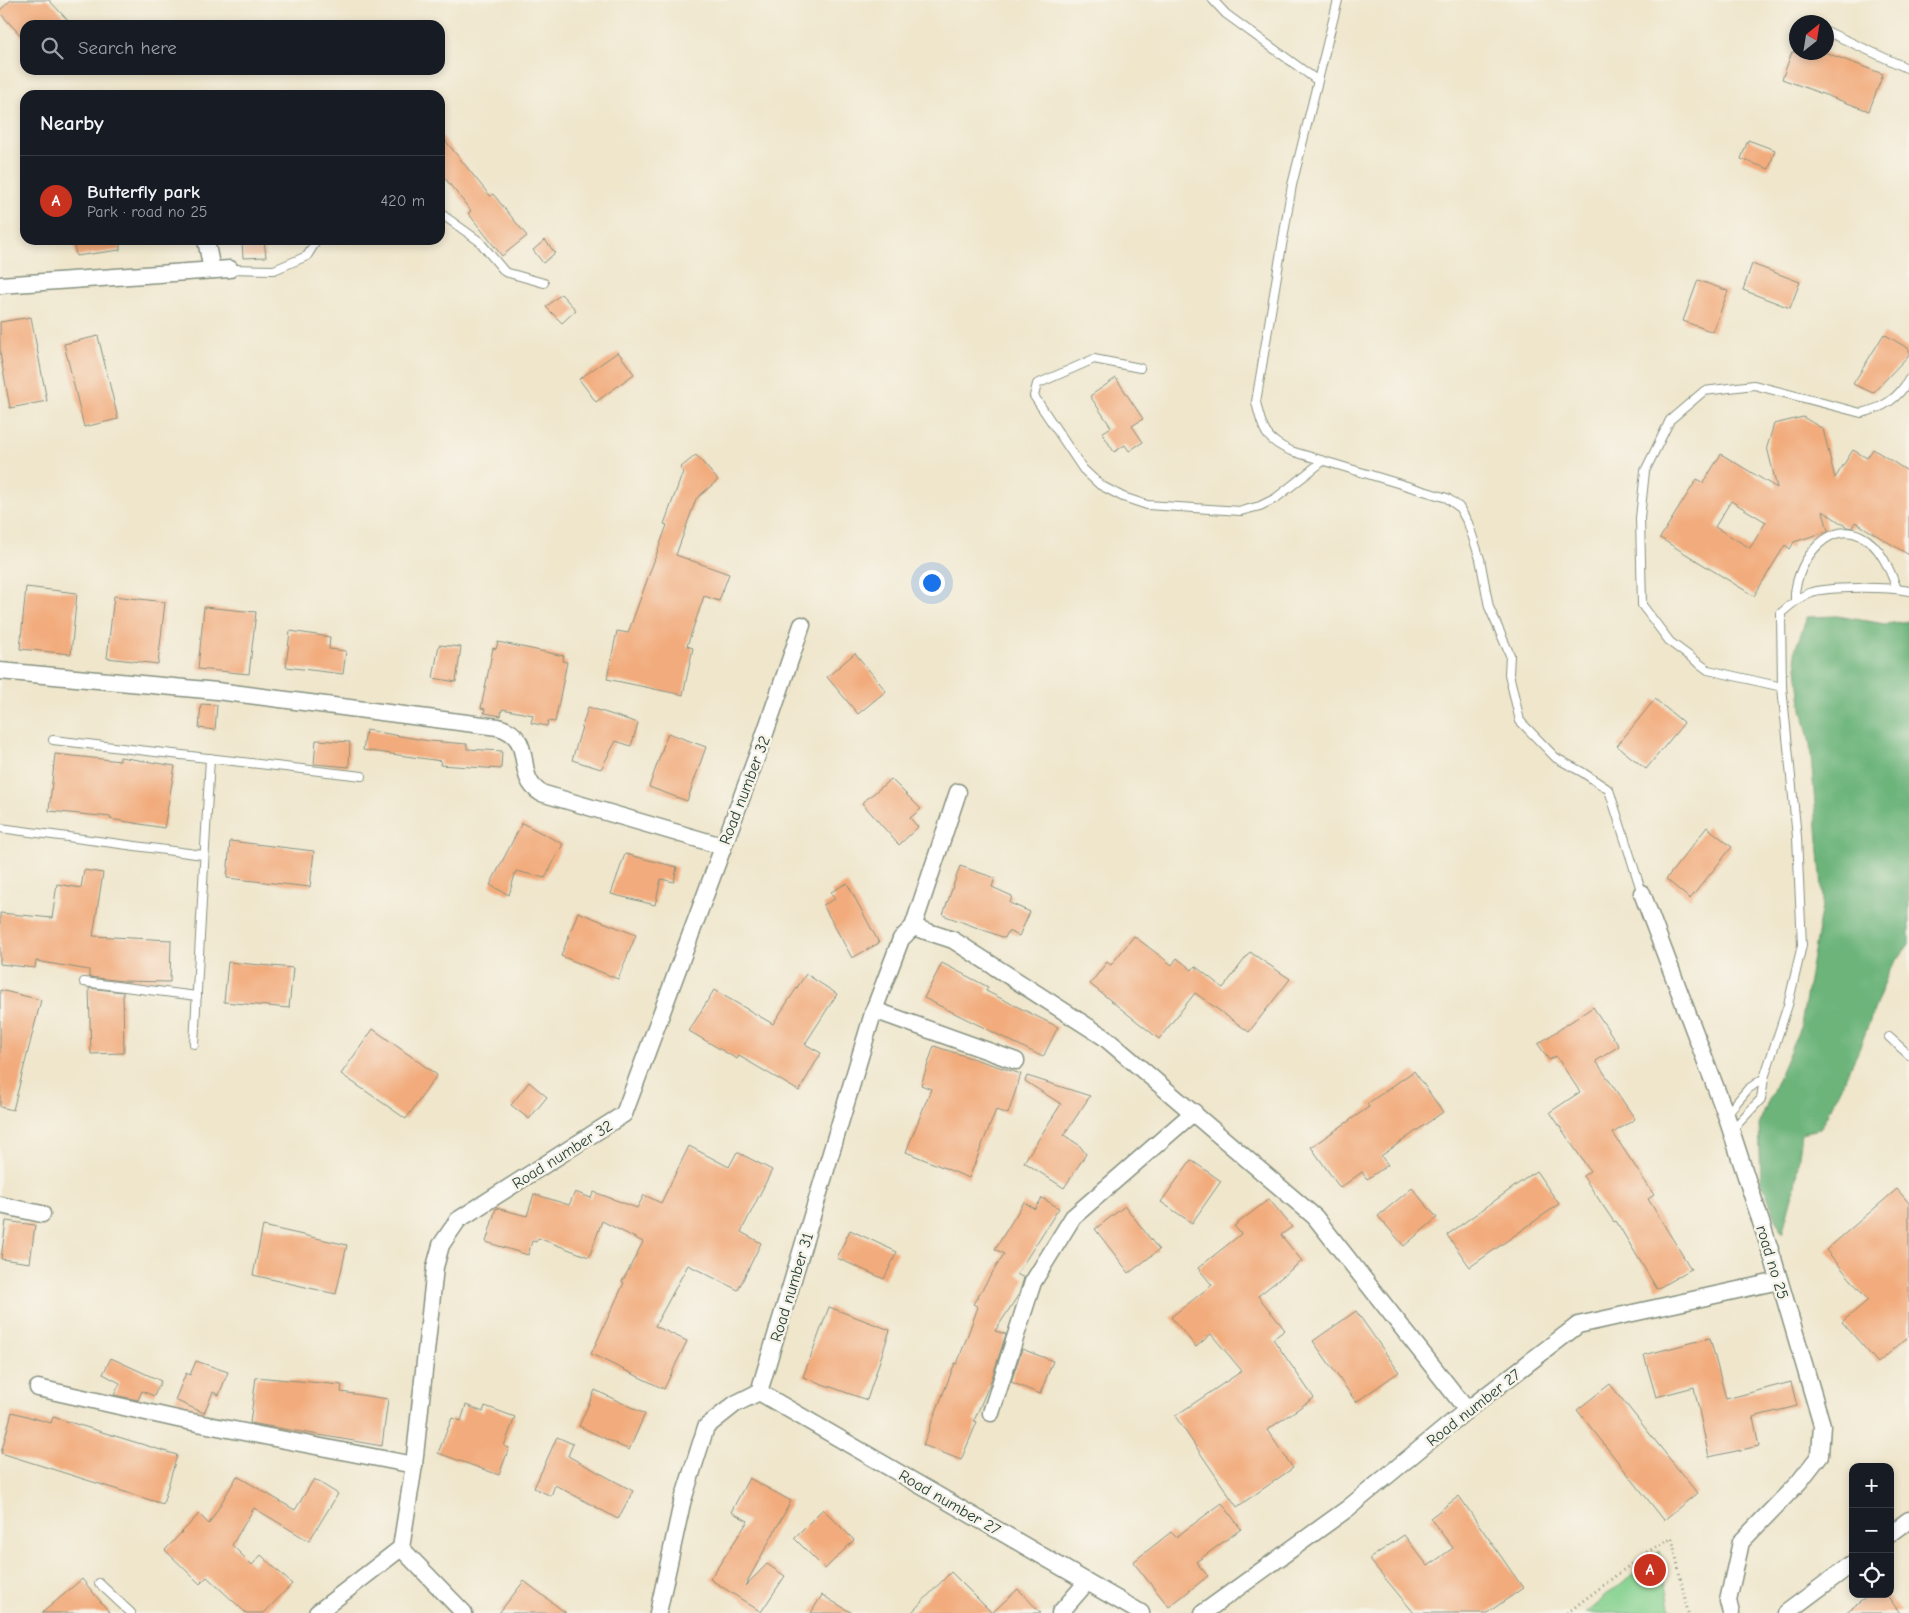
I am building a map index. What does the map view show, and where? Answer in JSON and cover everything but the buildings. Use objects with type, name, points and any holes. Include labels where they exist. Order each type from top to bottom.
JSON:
[{"type":"street","points":[[207,245],[212,270]]},
{"type":"street","points":[[0,285],[230,269]]},
{"type":"street","name":"Road number 32","points":[[401,1548],[414,1465],[435,1267],[441,1245],[458,1220],[624,1114],[761,744],[802,625]]},
{"type":"street","points":[[0,671],[217,691],[498,727],[510,730],[520,740],[528,782],[533,789],[541,793],[722,846]]},
{"type":"street","points":[[958,792],[914,927],[953,940],[1104,1037],[1315,1217],[1466,1410]]},
{"type":"street","name":"road no 25","points":[[1642,892],[1726,1115],[1779,1281],[1822,1425],[1820,1455],[1798,1482],[1741,1542],[1728,1601],[1730,1613]]},
{"type":"street","name":"Road number 31","points":[[759,1392],[874,1010],[901,939],[914,927]]},
{"type":"street","points":[[874,1010],[1016,1061]]},
{"type":"street","points":[[991,1413],[1032,1282],[1073,1217],[1194,1112]]},
{"type":"street","points":[[0,1206],[42,1214]]},
{"type":"street","name":"Road number 27","points":[[1213,1610],[1347,1508],[1466,1410],[1578,1325],[1779,1281]]},
{"type":"street","points":[[38,1388],[182,1420],[414,1465]]},
{"type":"street","points":[[658,1613],[682,1503],[706,1427],[735,1404],[759,1392]]},
{"type":"street","name":"Road number 27","points":[[759,1392],[1141,1613]]},
{"type":"street","points":[[1894,1531],[1909,1520]]},
{"type":"street","points":[[317,1613],[401,1548],[464,1613]]},
{"type":"street","points":[[1786,1613],[1849,1566]]},
{"type":"street","points":[[1060,1613],[1087,1582]]},
{"type":"lane","points":[[1212,0],[1226,14],[1318,81]]},
{"type":"lane","points":[[1338,0],[1292,185],[1256,402],[1261,427],[1274,444],[1323,461],[1447,498],[1459,507],[1468,523],[1480,559],[1489,607],[1510,655],[1509,674],[1520,721],[1556,758],[1609,790],[1642,892]]},
{"type":"lane","points":[[1834,35],[1909,69]]},
{"type":"lane","points":[[445,217],[479,241],[505,272],[544,283]]},
{"type":"lane","points":[[230,269],[274,270],[307,256],[314,245]]},
{"type":"lane","points":[[1140,368],[1094,359],[1037,384],[1034,396],[1082,469],[1100,485],[1124,497],[1147,505],[1241,511],[1260,506],[1276,498],[1323,461]]},
{"type":"lane","points":[[1782,687],[1708,670],[1670,642],[1642,605],[1640,518],[1645,471],[1670,420],[1704,391],[1754,385],[1862,412],[1880,409],[1893,399],[1909,379]]},
{"type":"lane","points":[[1796,600],[1794,588],[1810,552],[1828,538],[1840,534],[1851,533],[1861,536],[1872,545],[1882,556],[1897,589]]},
{"type":"lane","points":[[1731,1131],[1761,1099],[1764,1078],[1788,1005],[1802,945],[1797,837],[1782,687],[1781,613],[1796,600],[1811,592],[1897,589],[1909,591]]},
{"type":"lane","points":[[53,740],[362,776]]},
{"type":"lane","points":[[194,1044],[210,758]]},
{"type":"lane","points":[[0,828],[204,855]]},
{"type":"lane","points":[[84,982],[197,996]]},
{"type":"lane","points":[[1889,1037],[1909,1055]]},
{"type":"lane","points":[[1726,1115],[1748,1089],[1764,1078]]},
{"type":"lane","points":[[99,1583],[131,1613]]},
{"type":"path","points":[[1567,1613],[1647,1552],[1672,1538],[1688,1613]]},
{"type":"green space","points":[[1837,616],[1885,624],[1909,621],[1909,944],[1889,971],[1858,1052],[1820,1129],[1802,1133],[1795,1186],[1782,1234],[1761,1180],[1759,1123],[1801,1025],[1823,900],[1810,744],[1801,704],[1795,650],[1807,617]]},
{"type":"green space","points":[[1660,1551],[1671,1613],[1586,1613]]},
{"type":"place","name":"Butterfly park","points":[[1650,1570]]}]
